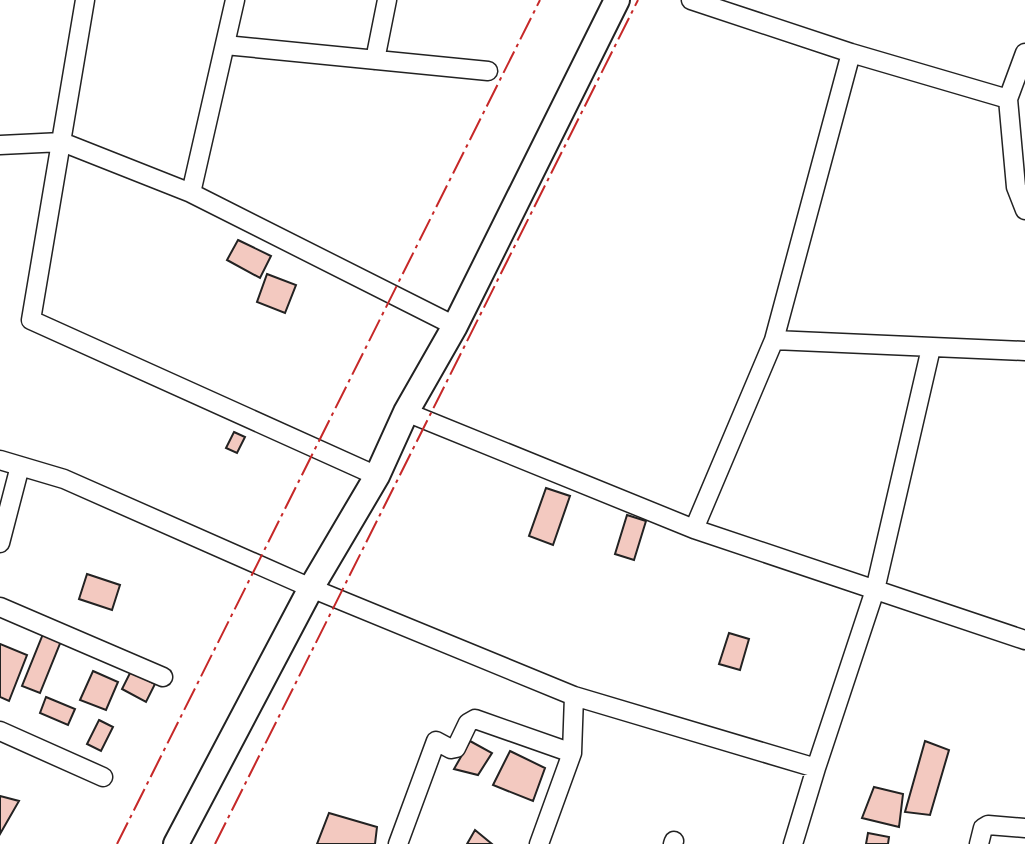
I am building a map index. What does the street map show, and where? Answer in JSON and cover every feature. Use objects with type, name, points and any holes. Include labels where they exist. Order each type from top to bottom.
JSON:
[{"type":"street","points":[[85,0],[32,320],[377,476]]},
{"type":"street","points":[[191,193],[235,0]]},
{"type":"street","points":[[374,60],[387,0]]},
{"type":"street","points":[[176,844],[311,588],[377,476],[406,412],[456,326],[617,0]]},
{"type":"street","points":[[691,0],[851,53],[1008,99]]},
{"type":"street","points":[[225,45],[488,71]]},
{"type":"street","points":[[694,529],[774,340],[851,53]]},
{"type":"street","points":[[1025,53],[1008,99],[1016,187],[1025,210]]},
{"type":"street","points":[[0,145],[62,142],[191,193],[456,326]]},
{"type":"street","points":[[774,340],[1025,351]]},
{"type":"street","points":[[793,844],[875,590],[931,348]]},
{"type":"street","points":[[406,412],[694,529],[1025,640]]},
{"type":"street","points":[[0,460],[64,479],[311,588],[574,696],[816,768]]},
{"type":"street","points":[[0,543],[20,466]]},
{"type":"street","points":[[0,607],[163,677]]},
{"type":"street","points":[[539,844],[572,753],[574,696]]},
{"type":"street","points":[[398,844],[436,741],[456,748],[471,721],[475,719],[572,753]]},
{"type":"street","points":[[0,731],[103,777]]},
{"type":"street","points":[[979,844],[983,828],[988,825],[1025,828]]},
{"type":"building","points":[[238,240],[271,256],[260,278],[227,260]]},
{"type":"building","points":[[267,274],[296,285],[285,313],[257,302]]},
{"type":"building","points":[[234,432],[245,437],[237,453],[226,448]]},
{"type":"building","points":[[546,488],[570,496],[553,545],[529,536]]},
{"type":"building","points":[[627,515],[646,521],[634,560],[615,554]]},
{"type":"building","points":[[87,574],[120,585],[112,610],[79,599]]},
{"type":"building","points":[[729,633],[749,639],[740,670],[719,664]]},
{"type":"building","points":[[43,634],[61,641],[40,693],[22,686]]},
{"type":"building","points":[[0,644],[27,655],[9,701],[0,697]]},
{"type":"building","points":[[93,671],[118,682],[106,710],[80,700]]},
{"type":"building","points":[[131,671],[155,684],[146,702],[122,689]]},
{"type":"building","points":[[46,697],[75,709],[68,725],[40,713]]},
{"type":"building","points":[[99,720],[113,727],[101,751],[87,744]]},
{"type":"building","points":[[470,741],[492,753],[478,775],[454,769]]},
{"type":"building","points":[[925,741],[949,750],[930,815],[905,812]]},
{"type":"building","points":[[510,751],[545,768],[533,801],[493,785]]},
{"type":"building","points":[[874,787],[903,794],[899,827],[862,818]]},
{"type":"building","points":[[0,796],[19,801],[0,834]]},
{"type":"building","points":[[329,813],[377,827],[375,844],[317,844]]},
{"type":"building","points":[[475,830],[492,844],[467,844]]},
{"type":"building","points":[[868,833],[889,837],[888,844],[866,844]]},
{"type":"power","points":[[117,844],[540,0]]},
{"type":"power","points":[[215,844],[638,0]]}]
